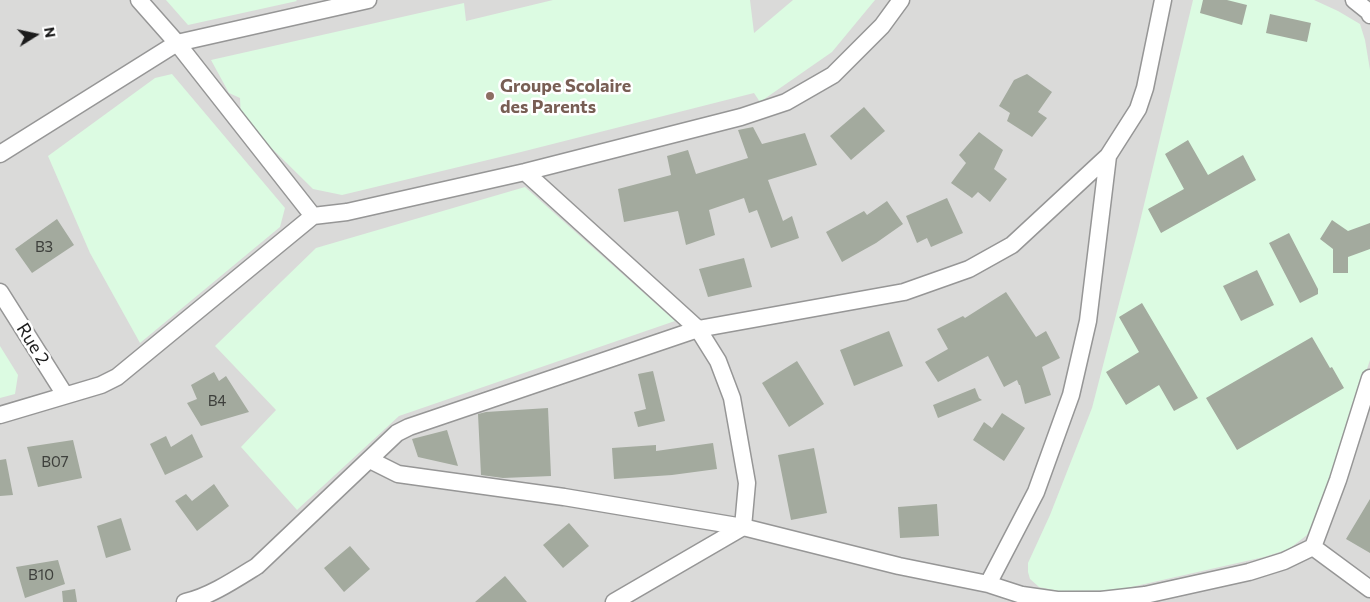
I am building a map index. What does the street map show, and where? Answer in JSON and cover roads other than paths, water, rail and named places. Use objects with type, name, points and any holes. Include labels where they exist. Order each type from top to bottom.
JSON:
[{"type":"street","points":[[139,0],[177,42],[314,216]]},
{"type":"street","points":[[0,154],[177,42],[347,2],[368,0]]},
{"type":"street","points":[[0,415],[101,385],[118,377],[314,216],[348,212],[525,172],[741,117],[786,102],[833,75],[882,26],[901,0]]},
{"type":"street","points":[[190,601],[257,566],[397,433],[409,426],[698,330],[904,292],[969,269],[1012,245],[1108,156],[1138,109],[1145,88],[1163,0]]},
{"type":"street","points":[[1354,0],[1369,12],[1370,15]]},
{"type":"street","points":[[988,584],[1036,492],[1071,394],[1088,321],[1108,156]]},
{"type":"street","points":[[525,172],[698,330],[718,361],[732,398],[747,482],[743,527]]},
{"type":"street","name":"Rue 2","points":[[0,292],[65,395]]},
{"type":"street","points":[[370,460],[398,474],[564,497],[743,527],[899,566],[988,584],[1019,598],[1057,600],[1145,598],[1249,572],[1284,561],[1313,547],[1338,480],[1370,378]]},
{"type":"street","points":[[614,602],[743,527]]},
{"type":"street","points":[[1313,547],[1370,589]]},
{"type":"place","name":"Groupe Scolaire des Parents","points":[[490,96]]}]
